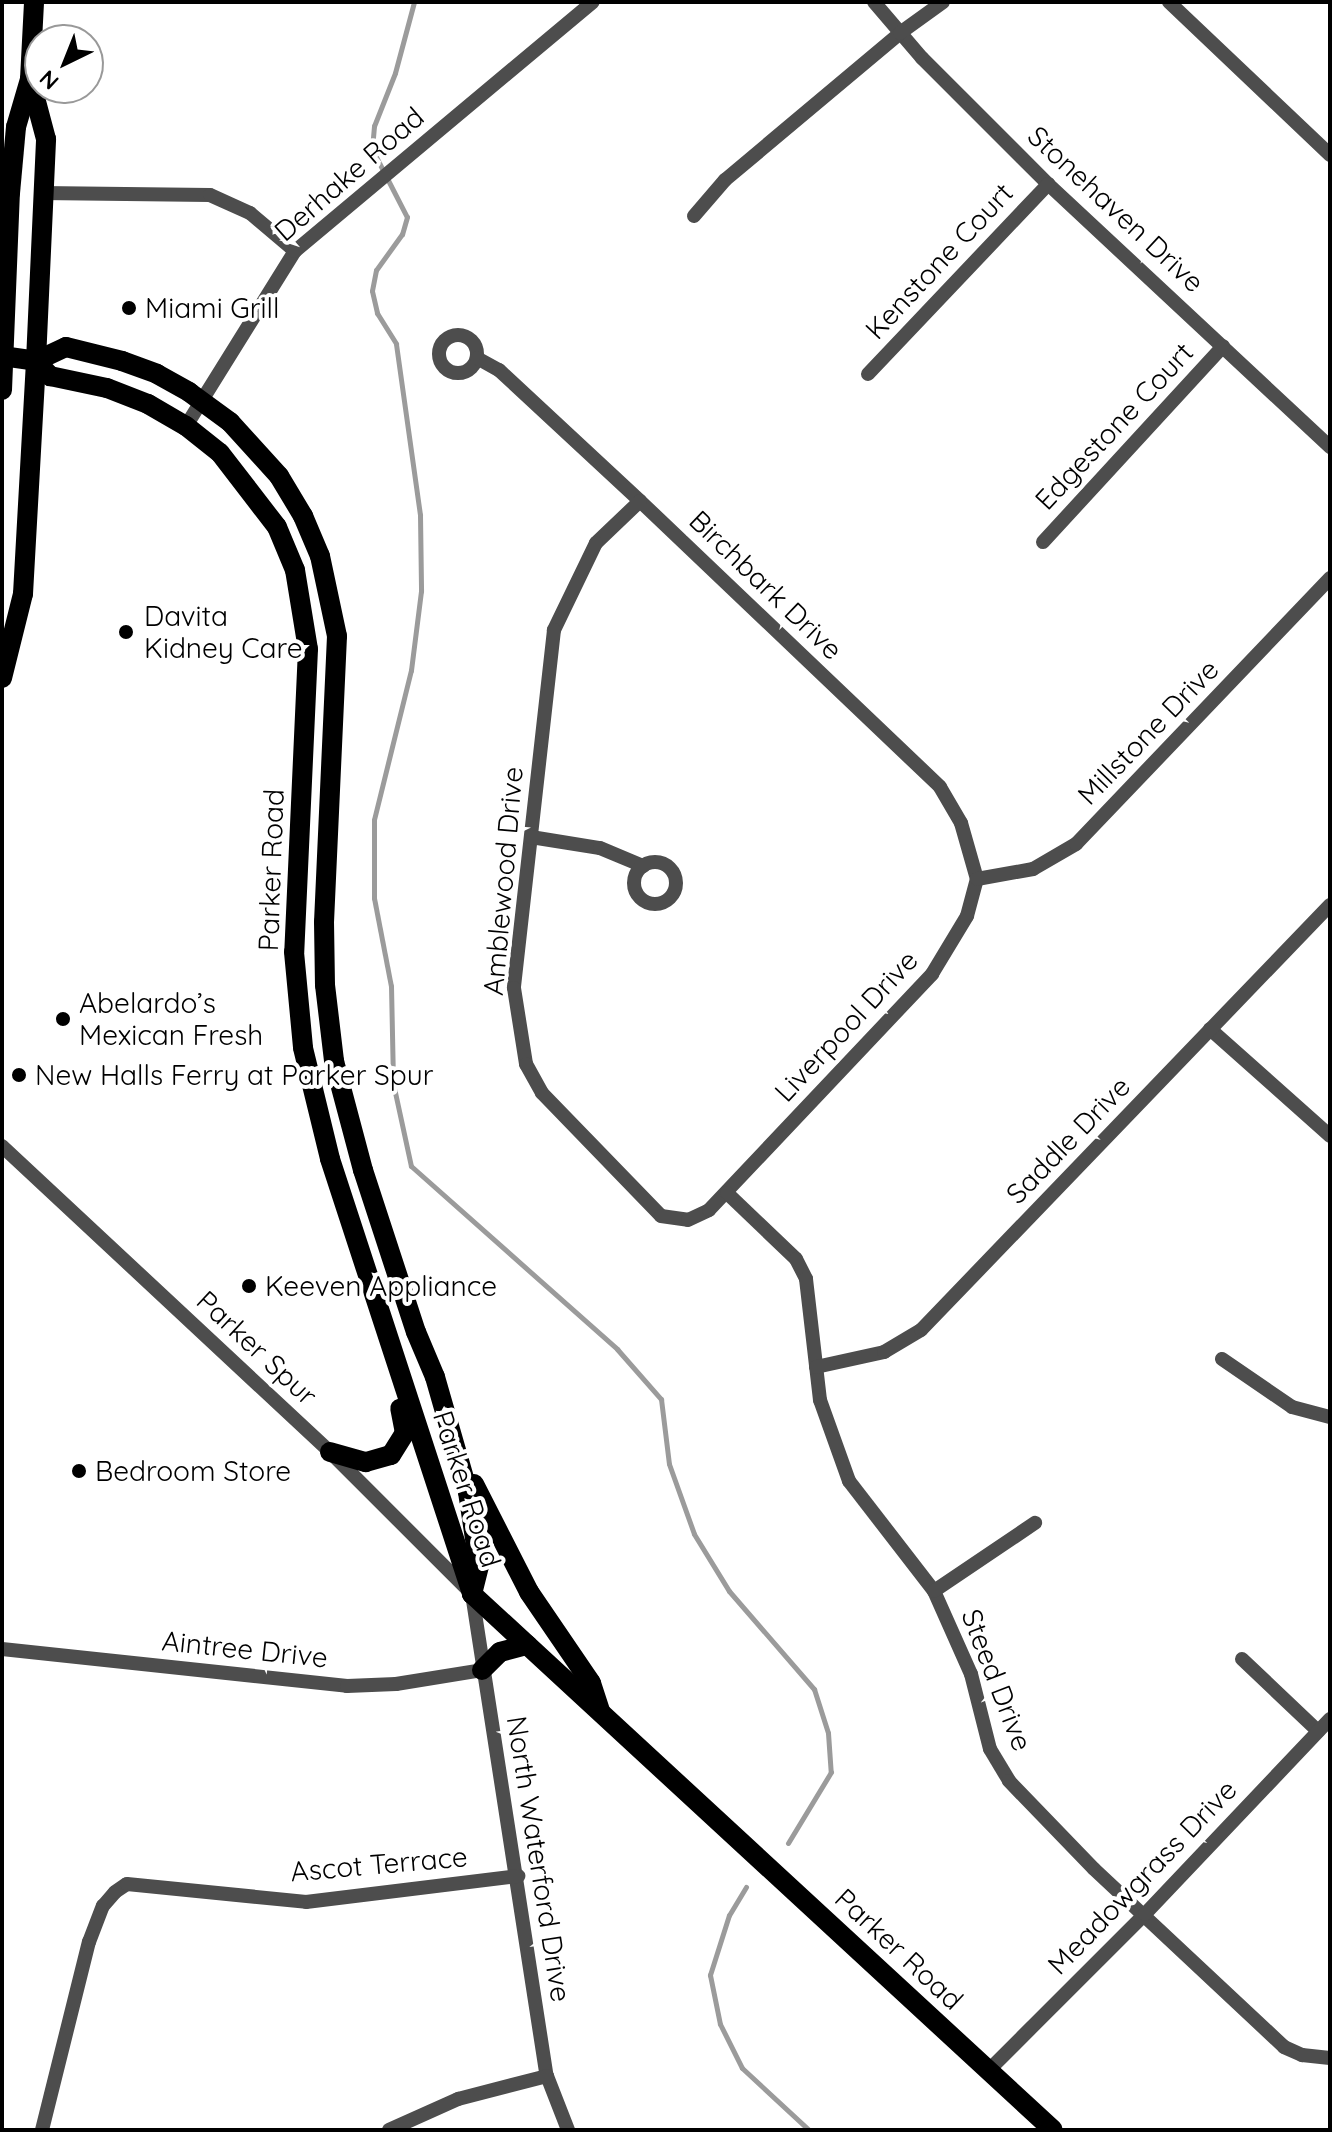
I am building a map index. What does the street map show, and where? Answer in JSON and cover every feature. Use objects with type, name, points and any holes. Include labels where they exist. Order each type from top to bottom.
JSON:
[{"type":"main road","points":[[33,24],[34,2]]},
{"type":"main road","points":[[2,390],[16,127],[24,100]]},
{"type":"main road","points":[[2,678],[23,594],[46,139],[37,104]]},
{"type":"main road","name":"Parker Road","points":[[4,356],[36,361],[66,347],[157,374],[202,401],[255,447],[279,476],[303,516],[320,556],[333,608],[337,692],[324,938],[325,985],[334,1061],[363,1170],[450,1429],[474,1517],[479,1566],[472,1594]]},
{"type":"main road","name":"Parker Road","points":[[36,361],[50,376],[129,395],[186,426],[220,453],[277,527],[295,570],[308,649],[294,952],[303,1048],[330,1159],[472,1594],[1053,2130]]},
{"type":"main road","points":[[330,1452],[366,1462],[391,1455],[405,1433],[378,1310]]},
{"type":"main road","name":"Parker Road","points":[[450,1429],[529,1592],[591,1683],[601,1714]]},
{"type":"main road","points":[[482,1670],[500,1652],[527,1645]]},
{"type":"street","name":"Derhake Road","points":[[186,426],[295,251],[593,2]]},
{"type":"street","name":"Stonehaven Drive","points":[[874,2],[900,33],[1048,184],[1330,447]]},
{"type":"street","points":[[694,216],[725,180],[900,33],[943,2]]},
{"type":"street","points":[[1169,2],[1330,155]]},
{"type":"street","name":"Kenstone Court","points":[[868,374],[1048,184]]},
{"type":"street","points":[[41,193],[210,195],[250,213],[295,251]]},
{"type":"street","name":"Edgestone Court","points":[[1043,542],[1223,346]]},
{"type":"street","name":"Birchbark Drive","points":[[477,358],[499,370],[940,787],[961,823],[977,879]]},
{"type":"street","name":"Amblewood Drive","points":[[640,501],[596,543],[554,630],[514,988],[526,1064],[542,1093],[661,1216],[688,1220],[709,1210],[727,1193]]},
{"type":"street","name":"Millstone Drive","points":[[977,879],[1033,869],[1076,844],[1330,578]]},
{"type":"street","points":[[531,837],[600,848],[643,866]]},
{"type":"street","name":"Liverpool Drive","points":[[727,1193],[932,974],[967,916],[977,879]]},
{"type":"street","name":"Saddle Drive","points":[[816,1367],[884,1352],[921,1330],[1330,905]]},
{"type":"street","points":[[1210,1029],[1330,1136]]},
{"type":"street","name":"Parker Spur","points":[[2,1146],[330,1452],[472,1594]]},
{"type":"street","name":"Steed Drive","points":[[727,1193],[796,1259],[806,1279],[820,1400],[849,1481],[934,1591],[971,1674],[990,1749],[1009,1781],[1094,1869],[1284,2047],[1326,2058]]},
{"type":"street","points":[[1222,1359],[1292,1407],[1330,1417]]},
{"type":"street","points":[[934,1591],[1035,1523]]},
{"type":"street","name":"North Waterford Drive","points":[[472,1594],[547,2076],[568,2130]]},
{"type":"street","name":"Aintree Drive","points":[[2,1649],[347,1686],[396,1684],[482,1670]]},
{"type":"street","points":[[1242,1659],[1318,1731]]},
{"type":"street","name":"Meadowgrass Drive","points":[[989,2070],[1145,1914],[1330,1719]]},
{"type":"street","name":"Ascot Terrace","points":[[42,2130],[95,1924],[109,1899],[127,1884],[306,1902],[518,1876]]},
{"type":"street","points":[[389,2130],[458,2099],[547,2076]]},
{"type":"waterway","points":[[414,2],[395,73],[374,126],[372,149],[407,217],[402,234],[376,270],[372,291],[377,313],[396,344],[420,515],[421,591],[411,670],[374,820],[374,898],[391,986],[393,1083],[411,1166],[617,1349],[661,1399],[669,1464],[694,1534],[729,1591],[814,1689],[828,1733],[831,1772],[788,1843]]},
{"type":"waterway","points":[[746,1887],[729,1915],[710,1975],[720,2024],[742,2068],[809,2130]]},
{"type":"place","name":"Miami Grill","points":[[129,308]]},
{"type":"place","name":"Davita Kidney Care","points":[[126,632]]},
{"type":"place","name":"Abelardo’s Mexican Fresh","points":[[63,1019]]},
{"type":"place","name":"New Halls Ferry at Parker Spur","points":[[19,1075]]},
{"type":"place","name":"Keeven Appliance","points":[[249,1286]]},
{"type":"place","name":"Bedroom Store","points":[[79,1471]]}]
